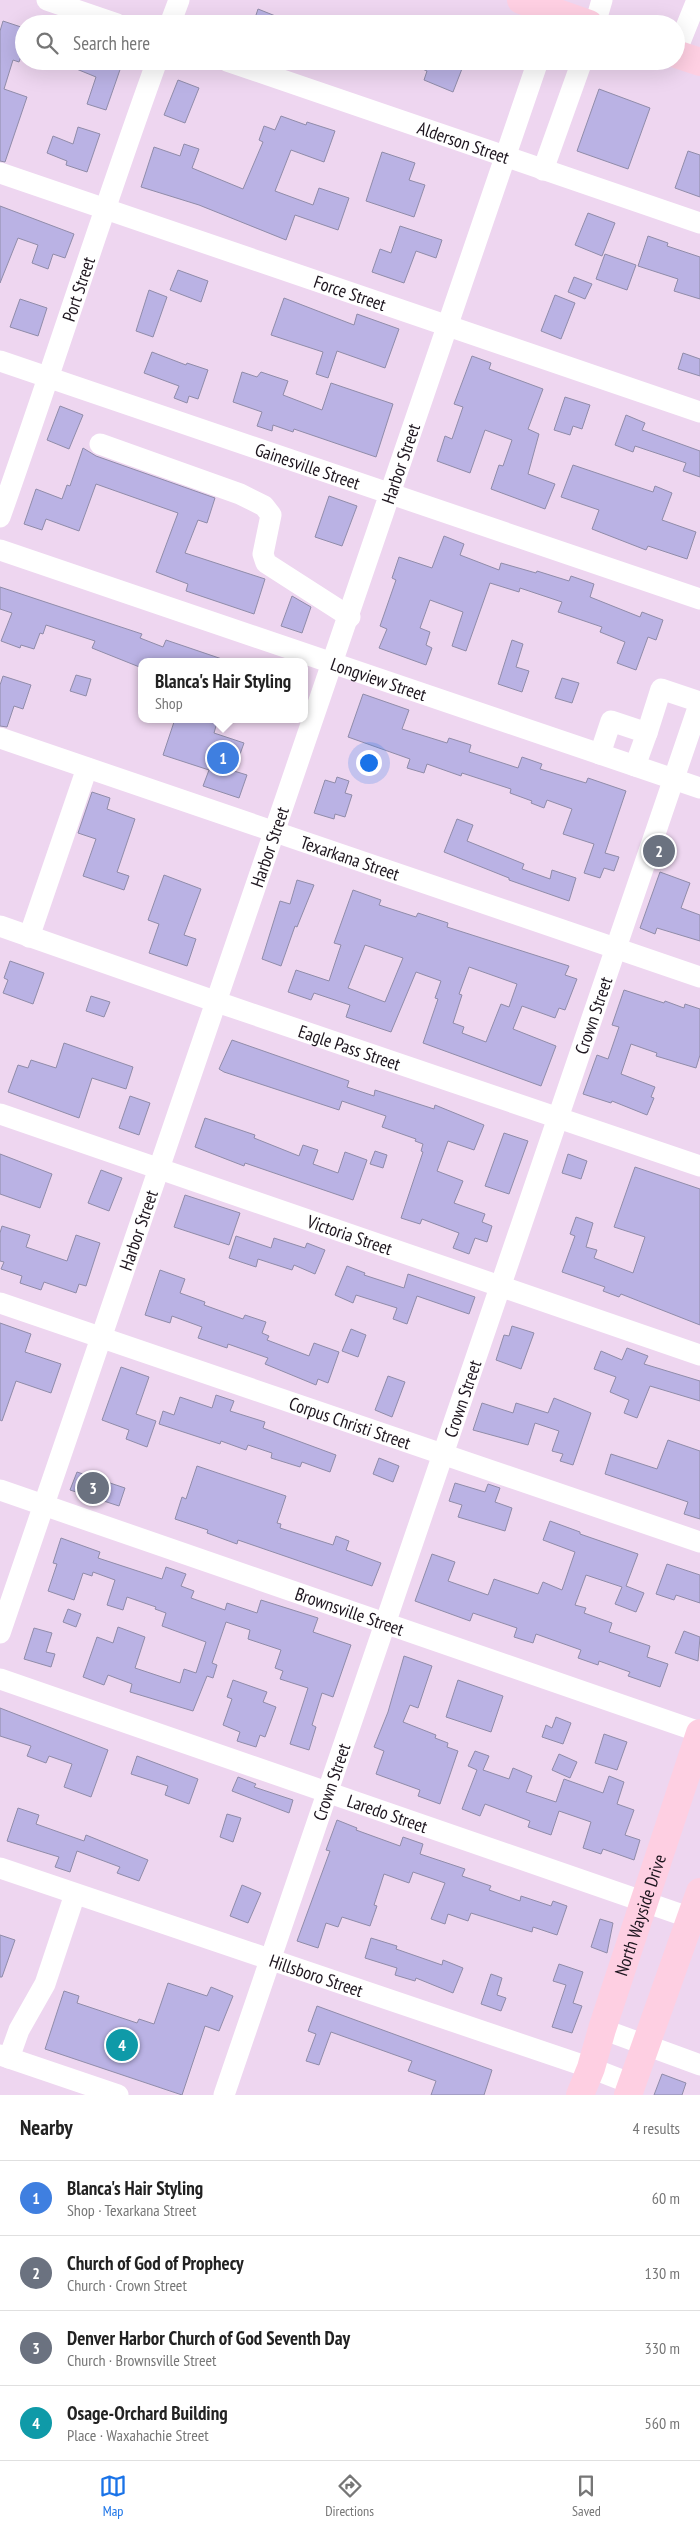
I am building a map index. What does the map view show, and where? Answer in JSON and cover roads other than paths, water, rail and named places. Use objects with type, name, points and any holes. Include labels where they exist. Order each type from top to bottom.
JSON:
[{"type":"main road","points":[[521,0],[556,12]]},
{"type":"main road","points":[[685,56],[700,62]]},
{"type":"main road","name":"North Wayside Drive","points":[[580,2095],[591,2068],[602,2029],[700,1733]]},
{"type":"main road","points":[[630,2090],[700,1892]]},
{"type":"street","points":[[47,0],[91,15]]},
{"type":"street","points":[[173,15],[178,0]]},
{"type":"street","points":[[598,15],[602,0]]},
{"type":"street","points":[[685,34],[696,11]]},
{"type":"street","name":"Port Street","points":[[0,517],[49,378],[104,208],[154,70]]},
{"type":"street","name":"Alderson Street","points":[[252,70],[700,223]]},
{"type":"street","name":"Harbor Street","points":[[0,1633],[274,831],[350,617],[535,70]]},
{"type":"street","points":[[543,170],[579,70]]},
{"type":"street","name":"Force Street","points":[[0,173],[700,412]]},
{"type":"street","name":"Gainesville Street","points":[[0,361],[700,599]]},
{"type":"street","points":[[100,444],[240,494],[264,506],[272,515],[263,554],[266,563],[350,617]]},
{"type":"street","name":"Longview Street","points":[[0,550],[700,788]]},
{"type":"street","points":[[635,766],[661,689],[700,702]]},
{"type":"street","name":"Crown Street","points":[[224,2095],[327,1791],[387,1622],[614,948],[700,702]]},
{"type":"street","points":[[600,754],[611,721],[647,733]]},
{"type":"street","name":"Texarkana Street","points":[[0,738],[700,977]]},
{"type":"street","points":[[29,936],[87,768]]},
{"type":"street","name":"Eagle Pass Street","points":[[0,926],[217,1002],[700,1166]]},
{"type":"street","name":"Victoria Street","points":[[0,1114],[700,1355]]},
{"type":"street","name":"Corpus Christi Street","points":[[0,1302],[700,1542]]},
{"type":"street","name":"Brownsville Street","points":[[0,1490],[387,1622],[700,1733]]},
{"type":"street","name":"Laredo Street","points":[[0,1679],[691,1918]]},
{"type":"street","name":"Hillsboro Street","points":[[0,1868],[591,2068],[630,2090]]},
{"type":"street","points":[[75,1894],[44,1984],[5,2057],[118,2095]]},
{"type":"street","points":[[602,2029],[700,2065]]},
{"type":"place","name":"Blanca's Hair Styling","points":[[223,758]]},
{"type":"place","name":"Church of God of Prophecy","points":[[659,851]]},
{"type":"place","name":"Denver Harbor Church of God Seventh Day","points":[[93,1488]]},
{"type":"place","name":"Osage-Orchard Building","points":[[122,2045]]}]
